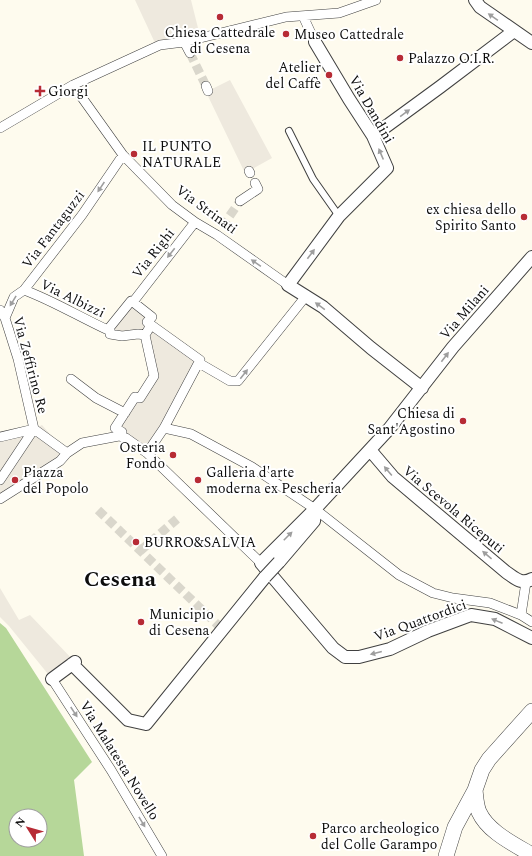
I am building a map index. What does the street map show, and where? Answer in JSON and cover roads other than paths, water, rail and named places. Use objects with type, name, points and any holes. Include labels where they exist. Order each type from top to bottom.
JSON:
[{"type":"street","points":[[0,128],[73,85],[160,45],[182,38],[286,17],[339,13],[376,0]]},
{"type":"street","points":[[475,0],[480,7],[532,43]]},
{"type":"street","name":"Via Dandini","points":[[288,285],[339,216],[387,168],[373,136],[315,42],[303,16]]},
{"type":"street","points":[[373,136],[514,31]]},
{"type":"street","points":[[182,38],[190,53]]},
{"type":"street","name":"Via Strinati","points":[[73,85],[123,155],[172,205],[195,222],[219,231],[288,285],[323,307],[422,388]]},
{"type":"street","name":"Via Fantaguzzi","points":[[5,318],[14,297],[24,290],[82,215],[123,155]]},
{"type":"street","points":[[240,201],[258,189],[255,183]]},
{"type":"street","name":"Via Righi","points":[[110,331],[110,327],[131,301],[133,302],[195,222]]},
{"type":"street","name":"Via Milani","points":[[261,563],[315,509],[370,450],[422,388],[453,347],[532,257]]},
{"type":"street","name":"Via Albizzi","points":[[24,290],[39,295],[110,331],[110,334],[122,336],[138,334],[145,335]]},
{"type":"street","points":[[199,363],[230,381],[238,381],[306,296]]},
{"type":"street","points":[[133,302],[152,317],[147,322],[200,360],[164,428],[147,453]]},
{"type":"street","name":"Via Zeffirino Re","points":[[0,310],[5,318],[18,359],[34,428]]},
{"type":"street","points":[[119,436],[122,432],[115,428],[135,397],[140,398],[154,376],[145,335],[151,325]]},
{"type":"street","points":[[71,379],[96,398],[125,413]]},
{"type":"street","points":[[0,437],[34,428]]},
{"type":"street","points":[[34,428],[67,453]]},
{"type":"street","points":[[0,480],[34,428]]},
{"type":"street","points":[[164,428],[191,434],[252,467],[315,509],[399,575],[433,593],[453,598],[490,603],[520,615],[532,622]]},
{"type":"street","points":[[0,499],[60,462],[67,453],[82,443],[119,436],[126,438],[147,453],[261,563]]},
{"type":"street","name":"Via Scevola Riceputi","points":[[370,450],[393,477],[506,572],[517,580],[529,580]]},
{"type":"street","points":[[52,679],[74,663],[128,720],[146,724],[265,577],[314,521],[315,509]]},
{"type":"street","name":"Via Quattordici","points":[[261,563],[333,648],[345,657],[358,657],[390,649],[471,614],[495,619],[532,638]]},
{"type":"street","points":[[520,615],[529,580]]},
{"type":"street","name":"Via Malatesta Novello","points":[[52,679],[111,770],[162,856]]},
{"type":"street","points":[[446,856],[455,827],[475,790],[482,770],[488,760],[532,711]]},
{"type":"street","points":[[475,790],[476,804],[479,812],[487,824],[505,839],[532,855]]},
{"type":"lane","points":[[289,131],[313,179],[339,216]]},
{"type":"tunnel","points":[[190,53],[206,86]]},
{"type":"tunnel","points":[[222,227],[240,201]]},
{"type":"tunnel","points":[[98,510],[222,629]]},
{"type":"tunnel","points":[[140,551],[177,519]]},
{"type":"place","name":"Chiesa Cattedrale di Cesena","points":[[220,17]]},
{"type":"place","name":"Museo Cattedrale","points":[[286,34]]},
{"type":"place","name":"Palazzo O.I.R.","points":[[400,58]]},
{"type":"place","name":"Atelier del Caffè","points":[[329,75]]},
{"type":"place","name":"Giorgi","points":[[40,91]]},
{"type":"place","name":"IL PUNTO NATURALE","points":[[134,154]]},
{"type":"place","name":"ex chiesa dello Spirito Santo","points":[[524,217]]},
{"type":"place","name":"Chiesa di Sant'Agostino","points":[[463,421]]},
{"type":"place","name":"Osteria Fondo","points":[[173,455]]},
{"type":"place","name":"Piazza del Popolo","points":[[15,480]]},
{"type":"place","name":"Galleria d'arte moderna ex Pescheria","points":[[198,480]]},
{"type":"place","name":"BURRO&SALVIA","points":[[136,542]]},
{"type":"place","name":"Municipio di Cesena","points":[[141,622]]},
{"type":"place","name":"Parco archeologico del Colle Garampo","points":[[313,836]]},
{"type":"district","name":"Cesena","points":[[120,578]]}]
